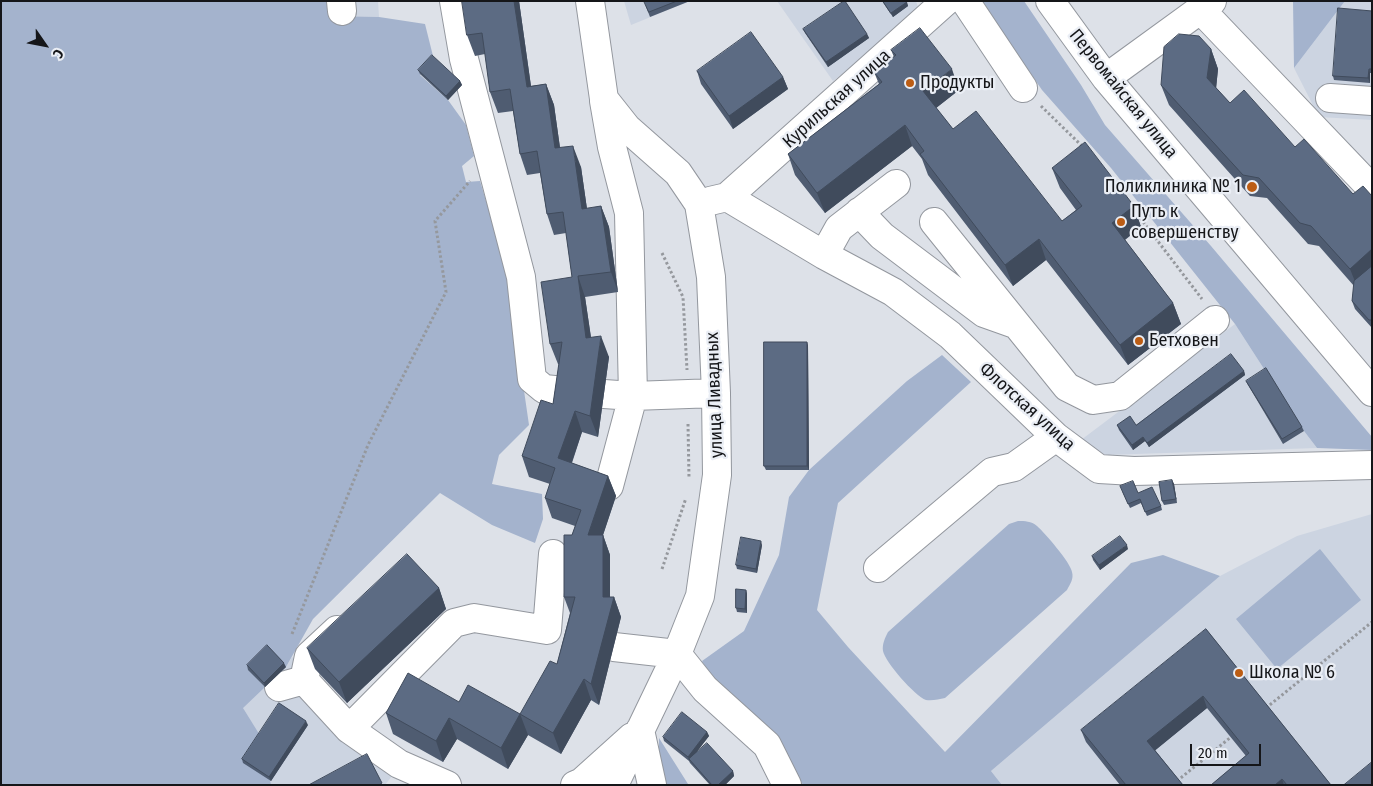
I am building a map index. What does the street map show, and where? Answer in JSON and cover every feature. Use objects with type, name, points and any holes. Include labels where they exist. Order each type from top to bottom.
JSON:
[{"type":"street","points":[[454,1],[464,59],[522,277],[532,379],[544,389],[566,391]]},
{"type":"street","points":[[590,1],[612,147],[629,213],[633,396],[610,486]]},
{"type":"street","name":"Курильская улица","points":[[728,197],[946,1]]},
{"type":"street","points":[[966,1],[1023,88]]},
{"type":"street","name":"Первомайская улица","points":[[1050,1],[1106,78],[1372,392]]},
{"type":"street","points":[[1106,78],[1206,5],[1372,188]]},
{"type":"street","points":[[1330,98],[1372,101]]},
{"type":"street","name":"улица Ливадных","points":[[575,785],[582,782],[640,730],[676,654],[700,596],[716,474],[716,393],[710,277],[699,204],[678,173],[627,128],[604,99]]},
{"type":"street","points":[[824,255],[839,228],[896,184]]},
{"type":"street","points":[[699,204],[728,197]]},
{"type":"street","name":"Флотская улица","points":[[728,197],[824,255],[893,292],[950,335],[1046,427],[1099,469],[1134,471],[1372,465]]},
{"type":"street","points":[[860,212],[882,236],[984,313],[1017,325]]},
{"type":"street","points":[[934,222],[1067,387],[1093,400],[1120,396],[1215,320]]},
{"type":"street","points":[[878,568],[992,472],[1014,467],[1046,427],[1067,387]]},
{"type":"street","points":[[604,394],[633,396],[716,393]]},
{"type":"street","points":[[349,729],[454,623],[474,618],[558,633],[553,554]]},
{"type":"street","points":[[353,615],[297,674],[349,729],[399,764],[447,785]]},
{"type":"street","points":[[614,647],[676,654],[705,689],[767,745],[787,785]]},
{"type":"street","points":[[614,785],[640,730]]},
{"type":"street","points":[[640,730],[652,785]]},
{"type":"path","points":[[1023,88],[1085,149]]},
{"type":"path","points":[[297,674],[292,636],[368,446],[446,292],[435,221],[490,158]]},
{"type":"path","points":[[1129,203],[1195,288],[1215,320]]},
{"type":"path","points":[[1265,709],[1372,622]]},
{"type":"path","points":[[1175,782],[1231,737]]},
{"type":"shaded area","points":[[1,1],[332,1],[335,16],[379,17],[425,24],[434,60],[420,75],[448,100],[466,125],[474,156],[462,166],[466,182],[480,181],[506,267],[529,425],[499,455],[492,484],[542,494],[543,519],[535,543],[492,525],[440,493],[313,619],[286,667],[249,670],[265,687],[243,708],[261,737],[271,785],[1,785]]},
{"type":"shaded area","points":[[332,1],[378,1],[379,17],[335,16]]},
{"type":"shaded area","points":[[624,1],[690,1],[631,25]]},
{"type":"shaded area","points":[[777,1],[916,1],[920,14],[833,81]]},
{"type":"shaded area","points":[[981,1],[1024,1],[1081,85],[1105,125],[1211,246],[1372,437],[1372,450],[1317,448],[1235,324],[1111,168],[1042,90]]},
{"type":"shaded area","points":[[1293,1],[1345,1],[1294,68]]},
{"type":"shaded area","points":[[1345,1],[1372,1],[1372,120],[1319,117],[1294,68]]},
{"type":"shaded area","points":[[1235,324],[1317,448],[1106,455],[1081,440]]},
{"type":"shaded area","points":[[942,355],[971,382],[838,503],[817,610],[848,647],[945,752],[1131,563],[1163,555],[1220,576],[991,771],[1002,785],[803,785],[775,735],[715,684],[702,661],[744,631],[779,555],[789,497],[809,470],[907,381]]},
{"type":"shaded area","name":"Школа № 6","points":[[1372,514],[1372,785],[1002,785],[991,771],[1220,576],[1297,536]]},
{"type":"shaded area","points":[[1018,521],[1035,524],[1062,555],[1072,572],[1067,590],[945,698],[926,700],[908,686],[885,656],[883,646],[888,632],[1009,524]]},
{"type":"shaded area","points":[[1320,549],[1361,600],[1277,669],[1236,619]]},
{"type":"shaded area","points":[[292,657],[369,731],[408,755],[385,785],[271,785],[243,708],[248,670],[286,667]]},
{"type":"shaded area","points":[[659,738],[688,785],[663,785],[659,768]]},
{"type":"building","points":[[462,1],[514,1],[527,87],[546,84],[555,148],[573,146],[582,209],[601,206],[611,272],[578,276],[586,338],[601,336],[590,416],[575,411],[558,458],[608,476],[588,535],[603,535],[603,597],[614,597],[591,684],[584,679],[553,733],[520,714],[550,661],[557,664],[575,597],[564,597],[564,535],[572,535],[581,510],[545,498],[555,468],[522,456],[541,400],[553,404],[562,342],[550,344],[541,282],[572,277],[563,212],[547,214],[537,151],[520,154],[510,89],[490,92],[482,33],[467,35]]},
{"type":"building","points":[[644,1],[677,1],[649,12]]},
{"type":"building","points":[[844,1],[867,34],[826,62],[803,29]]},
{"type":"building","points":[[883,1],[906,1],[907,2],[891,13]]},
{"type":"building","points":[[1338,8],[1372,11],[1372,69],[1369,69],[1368,78],[1333,76]]},
{"type":"building","points":[[920,28],[952,69],[923,91],[953,129],[976,111],[1062,221],[1082,206],[1052,168],[1085,142],[1134,206],[1112,223],[1173,303],[1120,345],[1039,239],[1005,265],[920,154],[924,151],[905,125],[817,193],[788,154],[882,82],[874,72],[896,55],[891,50]]},
{"type":"building","points":[[751,32],[783,77],[729,116],[697,71]]},
{"type":"building","points":[[1179,34],[1199,36],[1211,49],[1207,78],[1230,103],[1244,90],[1295,147],[1304,139],[1353,194],[1363,186],[1372,196],[1372,249],[1350,269],[1311,226],[1300,223],[1259,178],[1243,175],[1161,85],[1164,47]]},
{"type":"building","points":[[432,55],[460,81],[446,96],[418,70]]},
{"type":"building","points":[[1372,266],[1372,320],[1369,320],[1352,301],[1354,281]]},
{"type":"building","points":[[764,342],[807,342],[807,466],[764,466]]},
{"type":"building","points":[[1231,354],[1244,371],[1147,443],[1143,437],[1132,445],[1117,425],[1130,416],[1136,425]]},
{"type":"building","points":[[1266,368],[1302,427],[1282,439],[1246,381]]},
{"type":"building","points":[[1172,480],[1176,499],[1162,501],[1159,482]]},
{"type":"building","points":[[1133,481],[1138,493],[1152,487],[1161,506],[1145,512],[1140,499],[1128,504],[1120,486]]},
{"type":"building","points":[[1120,536],[1127,545],[1099,565],[1092,556]]},
{"type":"building","points":[[741,537],[761,541],[756,569],[736,565]]},
{"type":"building","points":[[407,554],[439,588],[339,682],[307,648]]},
{"type":"building","points":[[736,589],[746,590],[745,609],[736,608]]},
{"type":"building","points":[[1206,629],[1331,785],[1287,785],[1282,779],[1275,785],[1211,785],[1249,753],[1203,696],[1147,741],[1183,785],[1126,785],[1081,730]]},
{"type":"building","points":[[267,645],[284,663],[264,683],[247,665]]},
{"type":"building","points":[[408,673],[459,702],[468,685],[520,714],[501,748],[449,718],[436,741],[386,713]]},
{"type":"building","points":[[279,703],[306,721],[269,777],[242,759]]},
{"type":"building","points":[[682,712],[707,732],[688,757],[663,737]]},
{"type":"building","points":[[707,743],[733,771],[718,785],[712,785],[689,759]]},
{"type":"building","points":[[367,754],[382,783],[379,785],[309,785]]},
{"type":"building","points":[[1372,762],[1372,785],[1344,785]]},
{"type":"place","name":"Продукты","points":[[910,83]]},
{"type":"place","name":"Поликлиника № 1","points":[[1252,187]]},
{"type":"place","name":"Путь к совершенству","points":[[1121,222]]},
{"type":"place","name":"Бетховен","points":[[1139,341]]},
{"type":"place","name":"Школа № 6","points":[[1239,673]]}]
